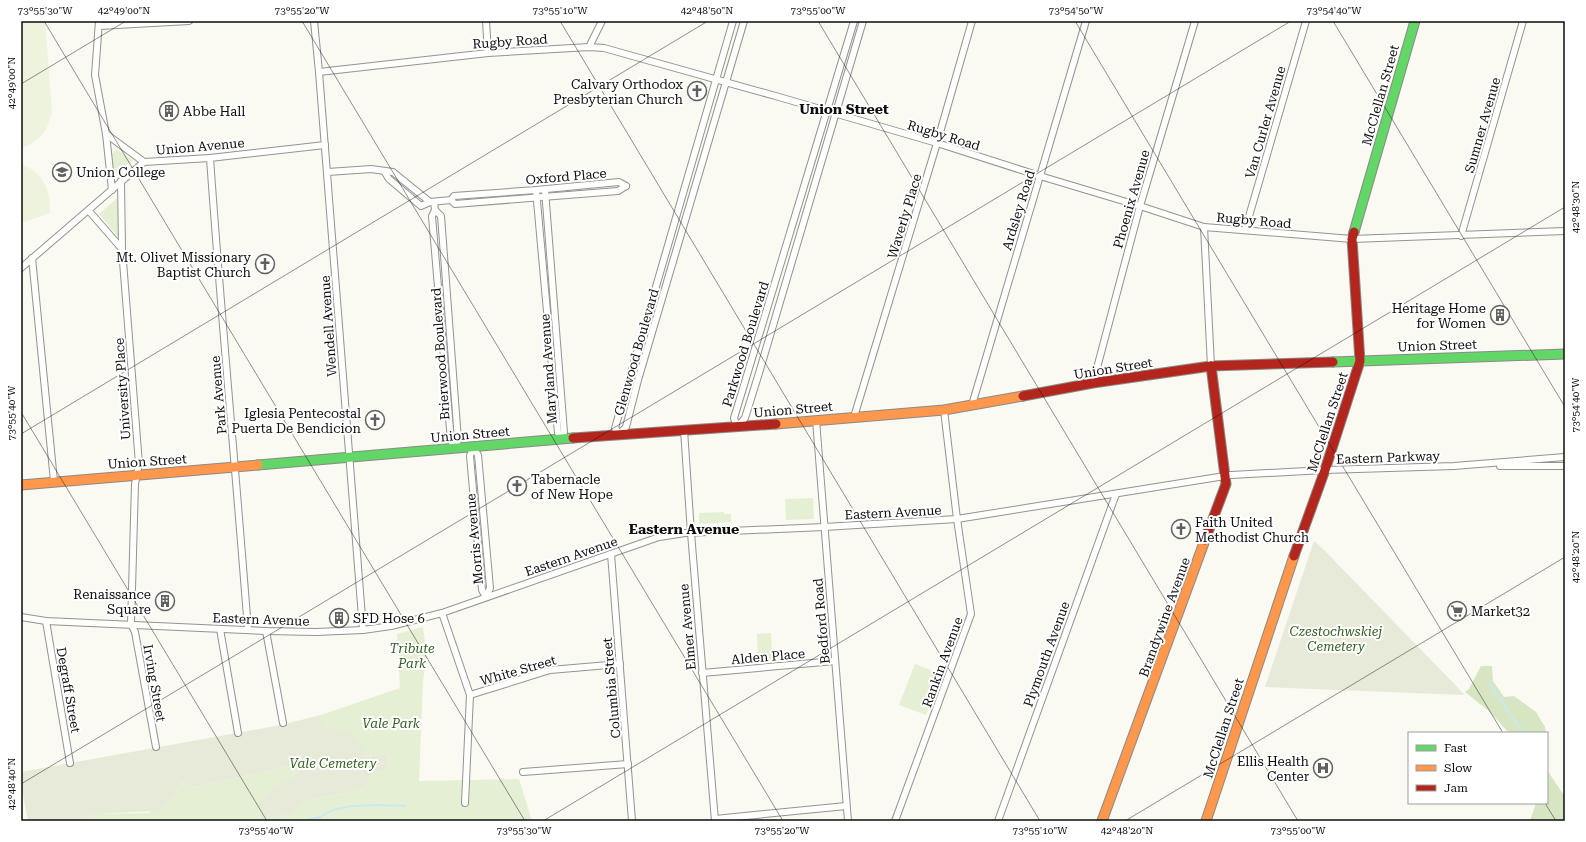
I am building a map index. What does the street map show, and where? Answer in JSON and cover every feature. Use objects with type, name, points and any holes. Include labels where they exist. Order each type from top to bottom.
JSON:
[{"type":"main road","name":"McClellan Street","points":[[1206,821],[1306,520],[1325,470],[1360,361],[1352,239],[1415,21]]},
{"type":"main road","name":"Union Street","points":[[21,485],[348,456],[455,449],[619,434],[737,427],[944,410],[1093,383],[1211,366],[1565,354]]},
{"type":"main road","name":"Brandywine Avenue","points":[[1102,821],[1226,484],[1211,366]]},
{"type":"street","points":[[112,190],[106,134],[95,75],[99,23],[189,21]]},
{"type":"street","name":"Wendell Avenue","points":[[314,21],[320,72],[348,456],[363,630]]},
{"type":"street","points":[[486,21],[488,53]]},
{"type":"street","points":[[589,47],[602,21]]},
{"type":"street","name":"Glenwood Boulevard","points":[[733,21],[615,428],[619,434],[626,427],[640,373],[744,21]]},
{"type":"street","name":"Parkwood Boulevard","points":[[854,21],[734,418],[737,427],[745,418],[755,388],[863,21]]},
{"type":"street","name":"Waverly Place","points":[[854,417],[937,143],[972,21]]},
{"type":"street","name":"Ardsley Road","points":[[972,405],[1086,21]]},
{"type":"street","name":"Phoenix Avenue","points":[[1093,383],[1140,206],[1195,21]]},
{"type":"street","name":"Van Curler Avenue","points":[[1245,230],[1306,21]]},
{"type":"street","name":"Sumner Avenue","points":[[1461,236],[1523,21]]},
{"type":"street","name":"Rugby Road","points":[[320,72],[488,53],[589,47],[604,48],[937,143],[1204,227],[1352,239],[1565,231]]},
{"type":"street","points":[[106,134],[144,162]]},
{"type":"street","name":"Union Avenue","points":[[21,268],[144,162],[210,158],[325,145]]},
{"type":"street","name":"Park Avenue","points":[[210,158],[220,304],[248,630]]},
{"type":"street","name":"Oxford Place","points":[[328,172],[371,169],[384,171],[389,178],[421,206],[432,202],[450,200],[454,196],[545,190],[619,182],[626,186],[618,191],[537,198],[456,204],[450,200]]},
{"type":"street","name":"University Place","points":[[121,181],[122,249],[139,464],[135,484],[131,624]]},
{"type":"street","name":"Maryland Avenue","points":[[536,190],[558,433],[562,439]]},
{"type":"street","name":"Maryland Avenue","points":[[545,190],[564,432],[562,439]]},
{"type":"street","name":"Brierwood Boulevard","points":[[432,202],[435,210],[432,216],[451,441],[455,449]]},
{"type":"street","points":[[88,211],[122,249]]},
{"type":"street","name":"Brandywine Avenue","points":[[1204,227],[1211,366]]},
{"type":"street","points":[[32,258],[54,481]]},
{"type":"street","name":"Rankin Avenue","points":[[895,821],[971,614],[957,519],[944,410]]},
{"type":"street","name":"Bedford Road","points":[[816,420],[848,821]]},
{"type":"street","name":"Elmer Avenue","points":[[684,430],[702,673],[715,820]]},
{"type":"street","name":"Morris Avenue","points":[[473,447],[470,456],[481,583],[482,590],[486,597]]},
{"type":"street","name":"Eastern Parkway","points":[[1454,466],[1565,457]]},
{"type":"street","name":"Eastern Parkway","points":[[1226,476],[1325,470],[1454,466],[1565,466]]},
{"type":"street","name":"Eastern Avenue","points":[[21,617],[46,621],[266,631],[316,632],[363,630],[407,623],[442,613],[659,537],[691,533],[957,519],[1226,476]]},
{"type":"street","name":"Plymouth Avenue","points":[[998,821],[1116,494]]},
{"type":"street","name":"Columbia Street","points":[[611,554],[632,821]]},
{"type":"street","points":[[442,613],[470,695],[465,803]]},
{"type":"street","name":"Degraff Street","points":[[46,621],[70,763]]},
{"type":"street","name":"Irving Street","points":[[131,624],[135,632],[156,747]]},
{"type":"street","points":[[220,629],[238,733]]},
{"type":"street","points":[[266,631],[283,723]]},
{"type":"street","name":"Alden Place","points":[[702,673],[835,662]]},
{"type":"street","name":"White Street","points":[[470,695],[550,670],[620,664]]},
{"type":"street","points":[[523,772],[628,764]]},
{"type":"street","points":[[715,820],[846,806]]},
{"type":"green space","points":[[21,21],[45,21],[52,111],[48,124],[38,139],[21,148]]},
{"type":"green space","points":[[116,149],[133,160],[116,174],[112,154]]},
{"type":"green space","points":[[21,164],[35,172],[44,183],[49,197],[50,213],[21,223]]},
{"type":"green space","points":[[117,198],[119,238],[99,214]]},
{"type":"green space","points":[[813,498],[814,519],[786,520],[785,499]]},
{"type":"green space","points":[[724,512],[724,514],[731,514],[731,522],[699,524],[699,513]]},
{"type":"green space","name":"Czestochwskiej Cemetery","points":[[1314,541],[1324,550],[1465,695],[1265,687]]},
{"type":"green space","name":"Vale Park","points":[[423,627],[427,658],[423,680],[419,781],[519,779],[532,821],[76,821],[96,814],[148,813],[167,804],[182,782],[195,787],[300,764],[302,768],[293,778],[276,787],[289,814],[309,800],[354,791],[364,787],[371,775],[384,770],[389,761],[386,754],[368,757],[364,755],[343,731],[320,726],[321,715],[400,688],[397,634]]},
{"type":"green space","points":[[771,633],[772,660],[758,661],[757,634]]},
{"type":"green space","points":[[915,664],[941,674],[926,715],[899,705]]},
{"type":"green space","points":[[1481,666],[1492,666],[1493,681],[1504,697],[1514,696],[1536,712],[1545,727],[1546,732],[1508,732],[1490,712],[1465,692],[1469,689]]},
{"type":"green space","name":"Vale Cemetery","points":[[321,715],[321,726],[344,732],[358,740],[363,745],[364,755],[368,757],[386,754],[389,761],[384,770],[371,775],[364,787],[354,791],[309,800],[289,814],[271,817],[261,816],[257,804],[276,787],[293,777],[302,768],[300,764],[195,787],[182,782],[167,804],[157,811],[96,814],[76,821],[28,821],[21,785],[21,772],[281,725]]},
{"type":"green space","points":[[1548,772],[1565,797],[1565,821],[1530,821],[1536,804],[1548,804]]},
{"type":"waterway","points":[[1490,684],[1522,732]]},
{"type":"waterway","points":[[302,821],[320,817],[332,810],[352,806],[405,806]]},
{"type":"traffic: fast","points":[[1354,232],[1415,21]]},
{"type":"traffic: fast","points":[[1333,362],[1565,354]]},
{"type":"traffic: fast","points":[[258,465],[573,438]]},
{"type":"traffic: slow","points":[[776,424],[944,410],[1023,396]]},
{"type":"traffic: slow","points":[[21,485],[258,465]]},
{"type":"traffic: slow","points":[[1102,821],[1205,540]]},
{"type":"traffic: slow","points":[[1206,821],[1294,556]]},
{"type":"traffic: jam","points":[[1294,556],[1325,470],[1360,361],[1352,239],[1354,232]]},
{"type":"traffic: jam","points":[[1023,396],[1093,383],[1211,366],[1333,362]]},
{"type":"traffic: jam","points":[[1205,540],[1226,484],[1211,366]]},
{"type":"traffic: jam","points":[[573,438],[776,424]]},
{"type":"place","name":"Calvary Orthodox Presbyterian Church","points":[[697,91]]},
{"type":"place","name":"Abbe Hall","points":[[169,111]]},
{"type":"place","name":"Union College","points":[[62,172]]},
{"type":"place","name":"Mt. Olivet Missionary Baptist Church","points":[[265,264]]},
{"type":"place","name":"Heritage Home for Women","points":[[1500,315]]},
{"type":"place","name":"Iglesia Pentecostal Puerta De Bendicion","points":[[375,420]]},
{"type":"place","name":"Tabernacle of New Hope","points":[[517,486]]},
{"type":"place","name":"Faith United Methodist Church","points":[[1181,529]]},
{"type":"place","name":"Renaissance Square","points":[[165,601]]},
{"type":"place","name":"Market32","points":[[1457,611]]},
{"type":"place","name":"SFD Hose 6","points":[[339,618]]},
{"type":"place","name":"Ellis Health Center","points":[[1323,768]]},
{"type":"district","name":"Union Street","points":[[844,109]]},
{"type":"district","name":"Eastern Avenue","points":[[684,529]]},
{"type":"park label","name":"Tribute Park","points":[[412,656]]}]
